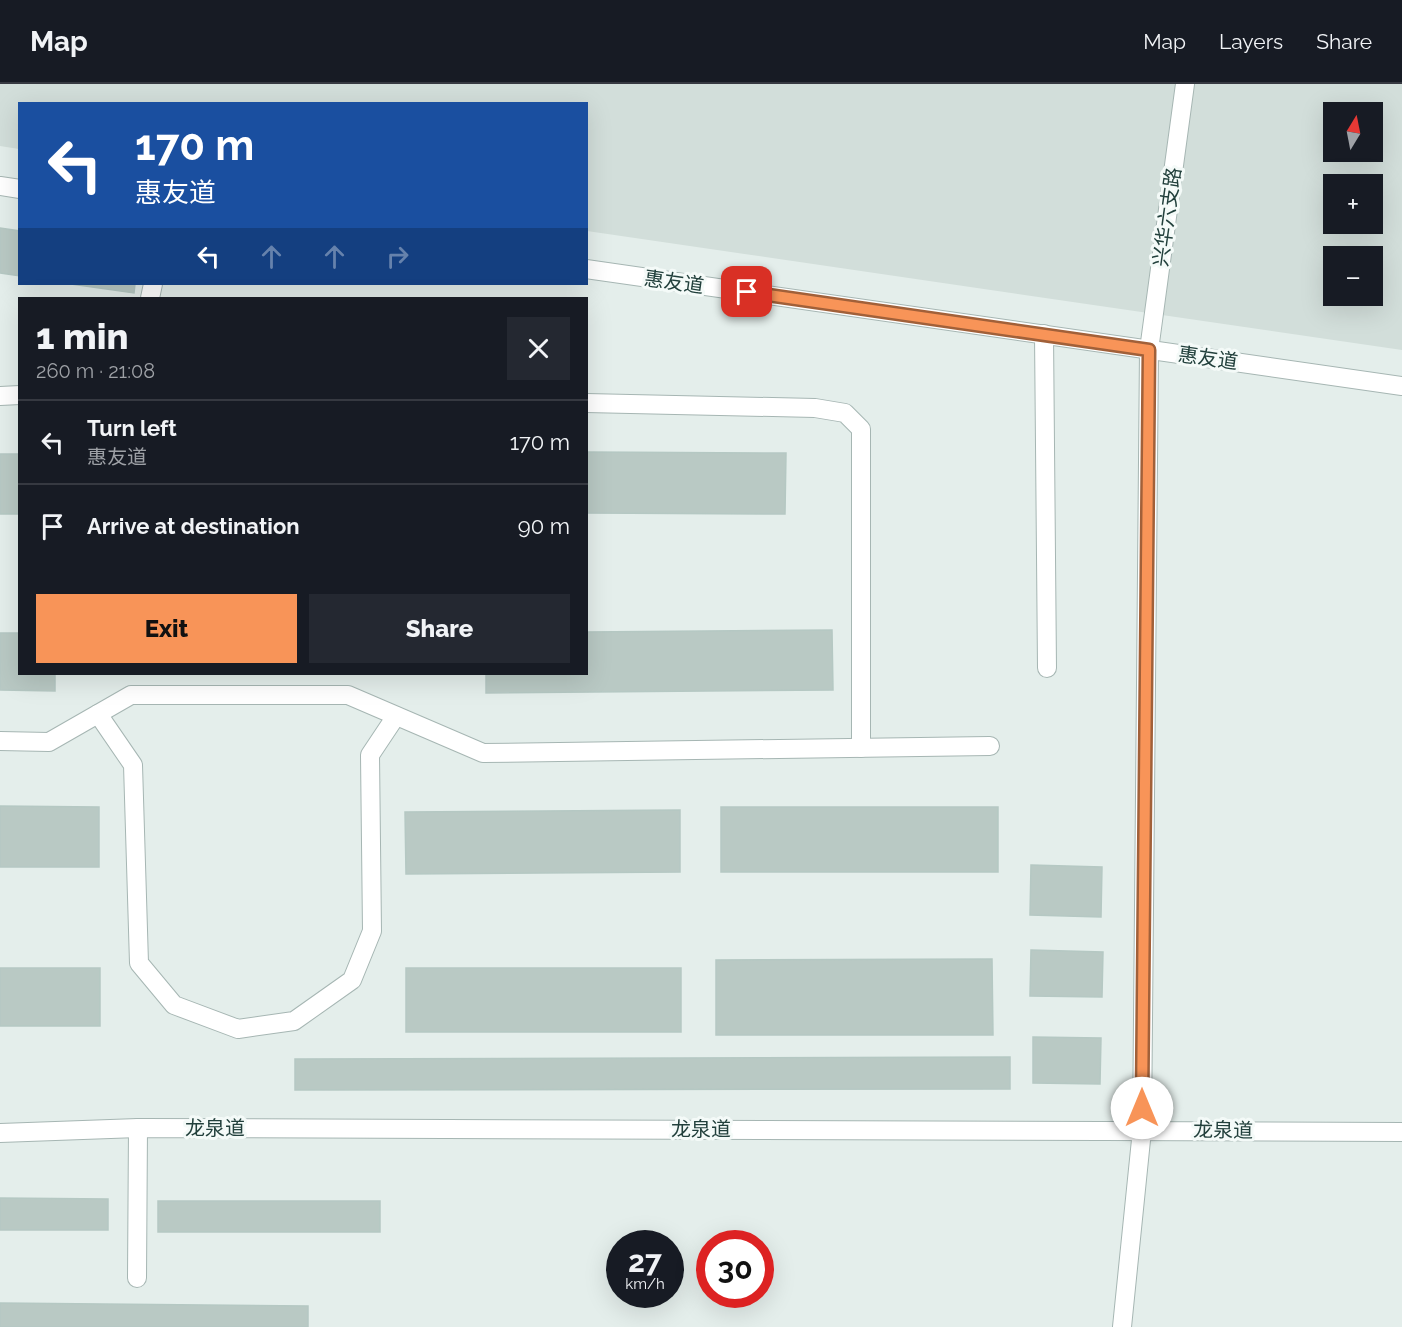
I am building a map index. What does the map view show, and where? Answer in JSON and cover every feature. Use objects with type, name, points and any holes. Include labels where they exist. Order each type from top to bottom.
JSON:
[{"type":"street","name":"兴华六支路","points":[[1122,1327],[1142,1130],[1149,350],[1185,84]]},
{"type":"street","points":[[0,186],[18,189]]},
{"type":"street","name":"惠友道","points":[[588,269],[1402,386]]},
{"type":"street","points":[[1044,334],[1047,668]]},
{"type":"street","points":[[0,396],[18,395]]},
{"type":"street","points":[[588,403],[815,408],[845,413],[861,429],[861,748]]},
{"type":"street","points":[[0,741],[49,742],[131,695],[348,695],[483,753],[990,746]]},
{"type":"street","points":[[98,714],[133,765],[139,963],[174,1005],[238,1029],[294,1021],[352,980],[372,931],[370,755],[396,716]]},
{"type":"street","points":[[137,1278],[138,1128]]},
{"type":"street","name":"龙泉道","points":[[0,1133],[138,1128],[1402,1132]]},
{"type":"shaded area","points":[[0,84],[1402,84],[1402,350],[588,231],[588,102],[18,102],[18,149],[0,146]]},
{"type":"building","points":[[0,228],[18,231],[18,276],[0,273]]},
{"type":"building","points":[[78,285],[135,285],[134,293]]},
{"type":"building","points":[[588,452],[786,453],[785,514],[588,513]]},
{"type":"building","points":[[0,454],[18,454],[18,514],[0,514]]},
{"type":"building","points":[[832,630],[833,690],[486,693],[486,675],[588,675],[588,632]]},
{"type":"building","points":[[0,633],[18,633],[18,675],[55,675],[55,691],[0,690]]},
{"type":"building","points":[[0,806],[99,807],[99,867],[0,867]]},
{"type":"building","points":[[721,807],[998,807],[998,872],[721,872]]},
{"type":"building","points":[[680,810],[680,872],[406,874],[405,812]]},
{"type":"building","points":[[1031,865],[1102,867],[1101,917],[1030,915]]},
{"type":"building","points":[[1031,950],[1103,952],[1102,997],[1030,996]]},
{"type":"building","points":[[992,959],[993,1035],[716,1035],[716,960]]},
{"type":"building","points":[[0,968],[100,968],[100,1026],[0,1026]]},
{"type":"building","points":[[406,968],[681,968],[681,1032],[406,1032]]},
{"type":"building","points":[[1033,1037],[1101,1038],[1100,1084],[1033,1083]]},
{"type":"building","points":[[1010,1057],[1010,1089],[295,1090],[295,1059]]},
{"type":"building","points":[[0,1198],[108,1199],[108,1230],[0,1230]]},
{"type":"building","points":[[158,1201],[380,1201],[380,1232],[158,1232]]},
{"type":"building","points":[[0,1303],[308,1306],[308,1327],[0,1327]]},
{"type":"route","points":[[747,292],[1149,350],[1142,1108]]}]
